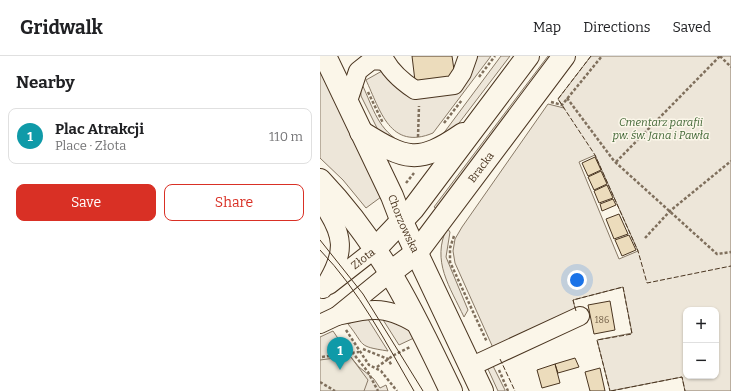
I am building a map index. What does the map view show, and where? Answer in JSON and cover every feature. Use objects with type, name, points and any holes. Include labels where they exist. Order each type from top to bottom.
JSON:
[{"type":"main road","name":"Chorzowska","points":[[325,56],[392,196],[402,222],[482,391]]},
{"type":"main road","points":[[402,222],[528,56]]},
{"type":"main road","name":"Bracka","points":[[391,272],[417,252],[564,56]]},
{"type":"main road","points":[[361,132],[393,151],[421,156],[444,147],[477,124]]},
{"type":"main road","points":[[320,180],[348,212],[391,272],[421,327],[451,391]]},
{"type":"main road","name":"Złota","points":[[375,249],[402,222]]},
{"type":"street","points":[[347,104],[358,71],[372,60],[384,59],[404,83],[415,90],[419,90],[454,85],[462,73],[468,56]]},
{"type":"street","points":[[320,200],[336,224],[340,245],[336,268],[322,290]]},
{"type":"street","name":"Złota","points":[[322,290],[375,249]]},
{"type":"street","points":[[340,321],[391,272]]},
{"type":"street","points":[[320,324],[340,321],[380,309],[405,317],[421,327]]},
{"type":"street","points":[[470,366],[580,316]]},
{"type":"path","points":[[476,81],[495,56]]},
{"type":"path","points":[[547,100],[562,105],[602,56]]},
{"type":"path","points":[[616,162],[720,56],[731,67]]},
{"type":"path","points":[[366,86],[386,128]]},
{"type":"path","points":[[418,143],[419,90]]},
{"type":"path","points":[[567,98],[616,162],[717,254],[731,252]]},
{"type":"path","points":[[440,128],[463,99]]},
{"type":"path","points":[[645,238],[670,211],[731,161]]},
{"type":"path","points":[[454,235],[450,248],[450,262],[508,391]]},
{"type":"path","points":[[340,321],[369,366],[381,371],[397,391]]},
{"type":"path","points":[[377,367],[410,347]]},
{"type":"path","points":[[363,349],[388,359],[392,366]]},
{"type":"path","points":[[352,352],[369,374],[378,391]]},
{"type":"path","points":[[322,357],[359,352]]},
{"type":"path","points":[[369,374],[373,370]]},
{"type":"path","points":[[320,382],[335,391]]},
{"type":"green space","points":[[474,56],[491,56],[433,133],[418,137],[406,137],[397,132],[389,124],[382,115],[366,80],[382,71],[410,98],[450,93]]},
{"type":"green space","points":[[501,56],[510,56],[456,127],[443,134]]},
{"type":"green space","points":[[548,56],[554,56],[438,210],[434,207]]},
{"type":"green space","name":"Cmentarz parafii pw. św. Jana i Pawła","points":[[591,56],[731,56],[731,391],[685,391],[682,377],[610,391],[597,340],[632,333],[623,287],[573,300],[576,312],[494,350],[455,263],[453,251],[455,239],[548,104],[564,108],[558,99]],"holes":[[[595,155],[638,251],[619,259],[579,162]]]},
{"type":"green space","points":[[320,65],[381,197],[366,208],[343,180],[320,158]]},
{"type":"green space","points":[[360,80],[380,122],[391,135],[399,141],[378,130],[361,96]]},
{"type":"green space","points":[[447,228],[450,232],[446,257],[468,310],[464,317],[444,274],[441,252]]},
{"type":"green space","points":[[380,315],[404,324],[416,337],[399,345]]},
{"type":"green space","points":[[366,316],[388,351],[371,348],[363,344],[348,324]]},
{"type":"green space","points":[[333,331],[359,367],[374,379],[380,388],[386,385],[388,391],[320,391],[320,337]]},
{"type":"green space","points":[[491,362],[505,391],[498,391],[487,367]]},
{"type":"shaded area","points":[[350,356],[368,380],[364,391],[320,391],[320,360]]},
{"type":"building","points":[[412,56],[452,56],[455,77],[415,81]]},
{"type":"building","points":[[595,157],[601,170],[588,176],[582,163]]},
{"type":"building","points":[[601,171],[607,184],[594,190],[588,177]]},
{"type":"building","points":[[607,185],[613,198],[599,203],[594,191]]},
{"type":"building","points":[[613,199],[616,205],[602,211],[600,204]]},
{"type":"building","points":[[619,214],[628,234],[614,239],[606,219]]},
{"type":"building","points":[[629,235],[636,250],[622,256],[615,240]]},
{"type":"building","points":[[610,301],[615,330],[594,334],[588,305]]},
{"type":"building","points":[[575,358],[579,367],[558,373],[555,364]]},
{"type":"building","points":[[555,364],[560,383],[542,388],[537,370]]},
{"type":"building","points":[[600,368],[605,391],[590,391],[585,372]]},
{"type":"tram line","points":[[320,240],[363,294],[423,391]]},
{"type":"tram line","points":[[320,250],[347,282],[371,318],[414,391]]},
{"type":"fence","points":[[591,56],[558,99],[595,155],[638,251],[647,283],[731,266]]},
{"type":"fence","points":[[576,311],[573,300],[623,287],[632,334],[597,340],[610,391]]},
{"type":"fence","points":[[500,359],[515,391]]},
{"type":"fence","points":[[611,391],[682,377],[685,391]]},
{"type":"place","name":"Plac Atrakcji","points":[[340,370]]}]
